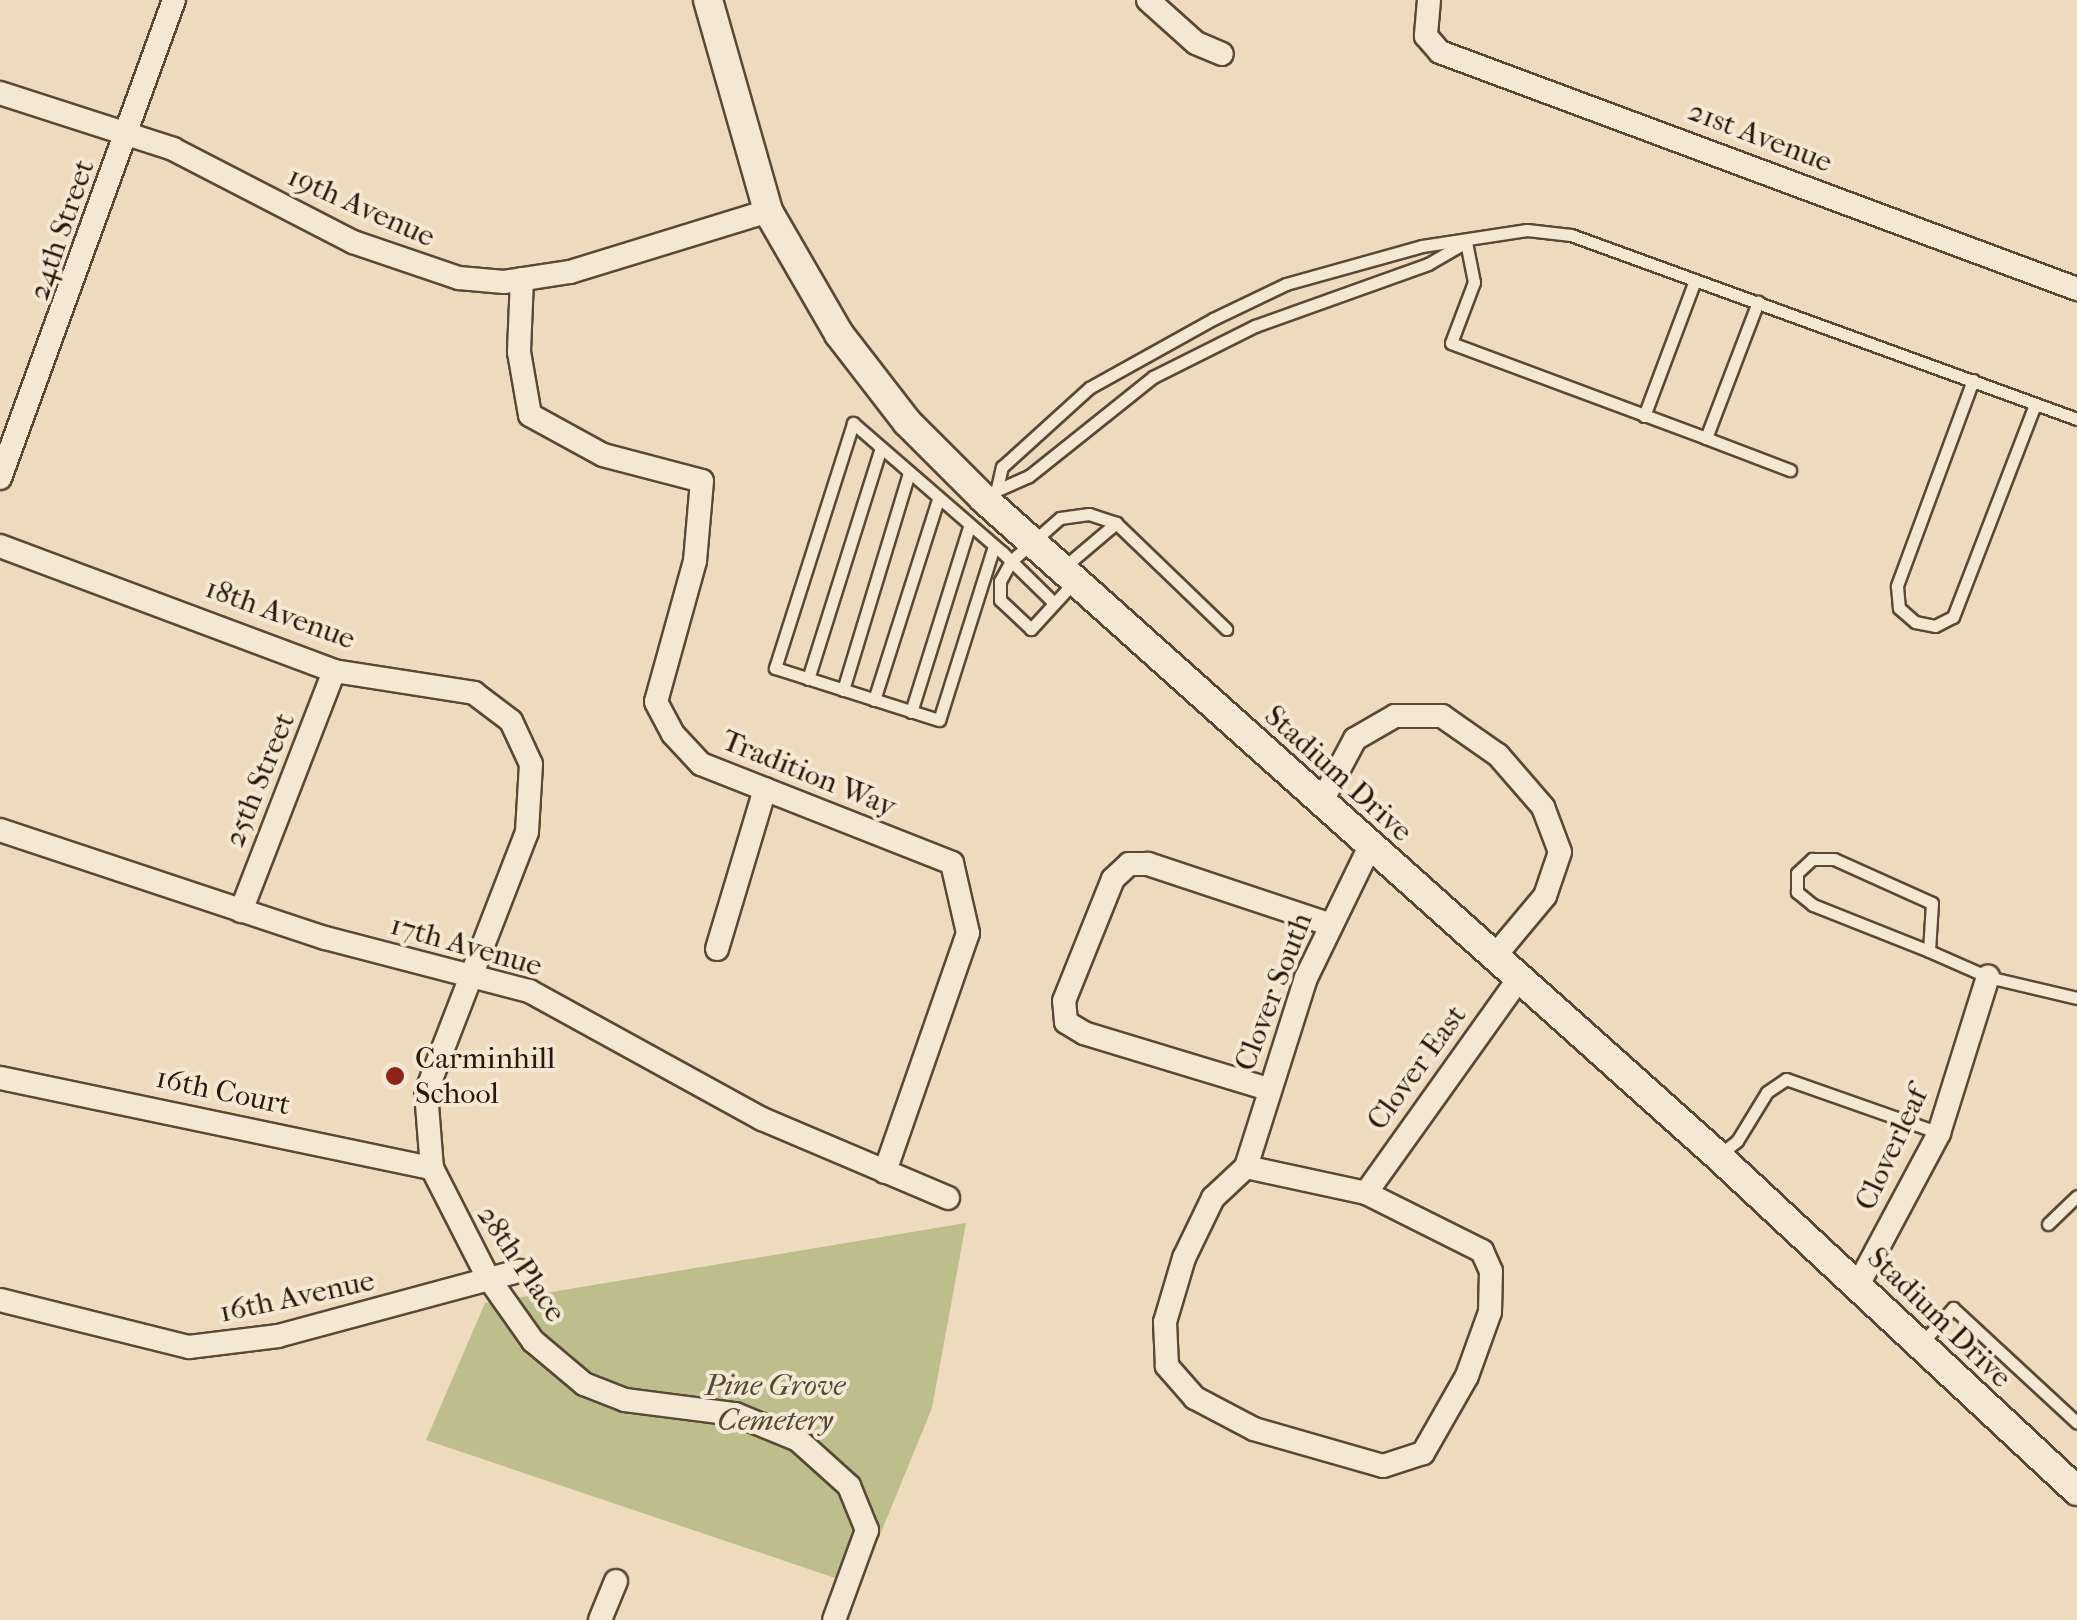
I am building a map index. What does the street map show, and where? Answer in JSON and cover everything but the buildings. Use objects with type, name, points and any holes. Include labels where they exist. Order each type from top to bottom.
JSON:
[{"type":"street","name":"24th Street","points":[[0,478],[174,0]]},
{"type":"street","name":"Stadium Drive","points":[[708,0],[768,211],[838,334],[907,422],[991,494],[1021,550],[1069,574],[1323,799],[1518,980],[1718,1156],[2077,1491]]},
{"type":"street","points":[[1148,0],[1196,43],[1222,54]]},
{"type":"street","name":"21st Avenue","points":[[1429,0],[1426,36],[1440,52],[2077,290]]},
{"type":"street","name":"19th Avenue","points":[[0,93],[172,149],[416,266],[459,278],[522,279],[679,242],[768,211]]},
{"type":"street","name":"Tradition Way","points":[[522,279],[519,352],[530,415],[602,455],[702,481],[695,561],[656,702],[672,734],[701,764],[952,863],[968,933],[885,1172]]},
{"type":"street","name":"18th Avenue","points":[[0,546],[334,671],[474,693],[511,721],[524,741],[531,764],[526,832],[471,975]]},
{"type":"street","name":"25th Street","points":[[241,911],[334,671]]},
{"type":"street","points":[[1323,799],[1355,739],[1395,716],[1442,716],[1498,755],[1543,808],[1560,852],[1545,896],[1494,957]]},
{"type":"street","points":[[717,949],[764,789]]},
{"type":"street","name":"17th Avenue","points":[[0,830],[241,911],[529,991],[762,1119],[948,1198]]},
{"type":"street","name":"Clover South","points":[[1246,1166],[1268,1089],[1331,924],[1372,844]]},
{"type":"street","points":[[1268,1089],[1084,1033],[1066,1022],[1064,1000],[1113,879],[1129,864],[1148,864],[1331,924]]},
{"type":"street","name":"28th Place","points":[[471,975],[426,1092],[432,1168],[487,1276],[533,1341],[584,1384],[624,1400],[736,1414],[798,1440],[850,1486],[867,1530],[834,1620]]},
{"type":"street","name":"Cloverleaf","points":[[1858,1285],[1939,1134],[1988,977]]},
{"type":"street","name":"Clover East","points":[[1366,1193],[1518,980]]},
{"type":"street","name":"16th Court","points":[[0,1078],[432,1168]]},
{"type":"street","points":[[1246,1166],[1366,1193],[1466,1238],[1491,1270],[1490,1312],[1438,1437],[1423,1453],[1383,1466],[1254,1429],[1195,1398],[1167,1366],[1165,1322],[1184,1258],[1213,1198],[1246,1166]]},
{"type":"street","name":"16th Avenue","points":[[0,1300],[189,1348],[278,1336],[487,1276],[519,1271]]},
{"type":"street","points":[[600,1620],[616,1582]]},
{"type":"lane","points":[[991,494],[1002,467],[1054,416],[1185,333],[1286,284],[1422,246],[1550,231],[1758,302],[2077,420]]},
{"type":"lane","points":[[991,494],[1029,476],[1153,377],[1255,326],[1428,264],[1466,242]]},
{"type":"lane","points":[[1466,242],[1474,282],[1451,342],[1790,470]]},
{"type":"lane","points":[[1644,416],[1696,280]]},
{"type":"lane","points":[[1706,438],[1758,302]]},
{"type":"lane","points":[[1973,380],[1896,586],[1899,608],[1915,622],[1935,626],[1954,617],[2034,405]]},
{"type":"lane","points":[[994,546],[939,720],[775,668],[852,423],[994,546],[1021,550],[1054,603]]},
{"type":"lane","points":[[808,679],[881,448]]},
{"type":"lane","points":[[843,690],[908,473]]},
{"type":"lane","points":[[874,700],[938,500]]},
{"type":"lane","points":[[1116,522],[1069,574],[1054,603],[1031,629],[1000,600],[1000,581],[1021,550],[1060,518],[1089,514],[1116,522],[1226,628]]},
{"type":"lane","points":[[912,712],[969,527]]},
{"type":"lane","points":[[1929,951],[1932,903],[1916,891],[1834,859],[1812,860],[1798,872],[1798,892],[1813,905],[1988,977],[2077,998]]},
{"type":"lane","points":[[1718,1156],[1737,1141],[1768,1092],[1786,1080],[1939,1134]]},
{"type":"lane","points":[[2048,1224],[2077,1196]]},
{"type":"lane","points":[[1920,1345],[1953,1308],[2077,1423]]},
{"type":"green space","name":"Pine Grove Cemetery","points":[[966,1223],[932,1408],[859,1586],[426,1440],[485,1303]]},
{"type":"place","name":"Carminhill School","points":[[395,1076]]}]
